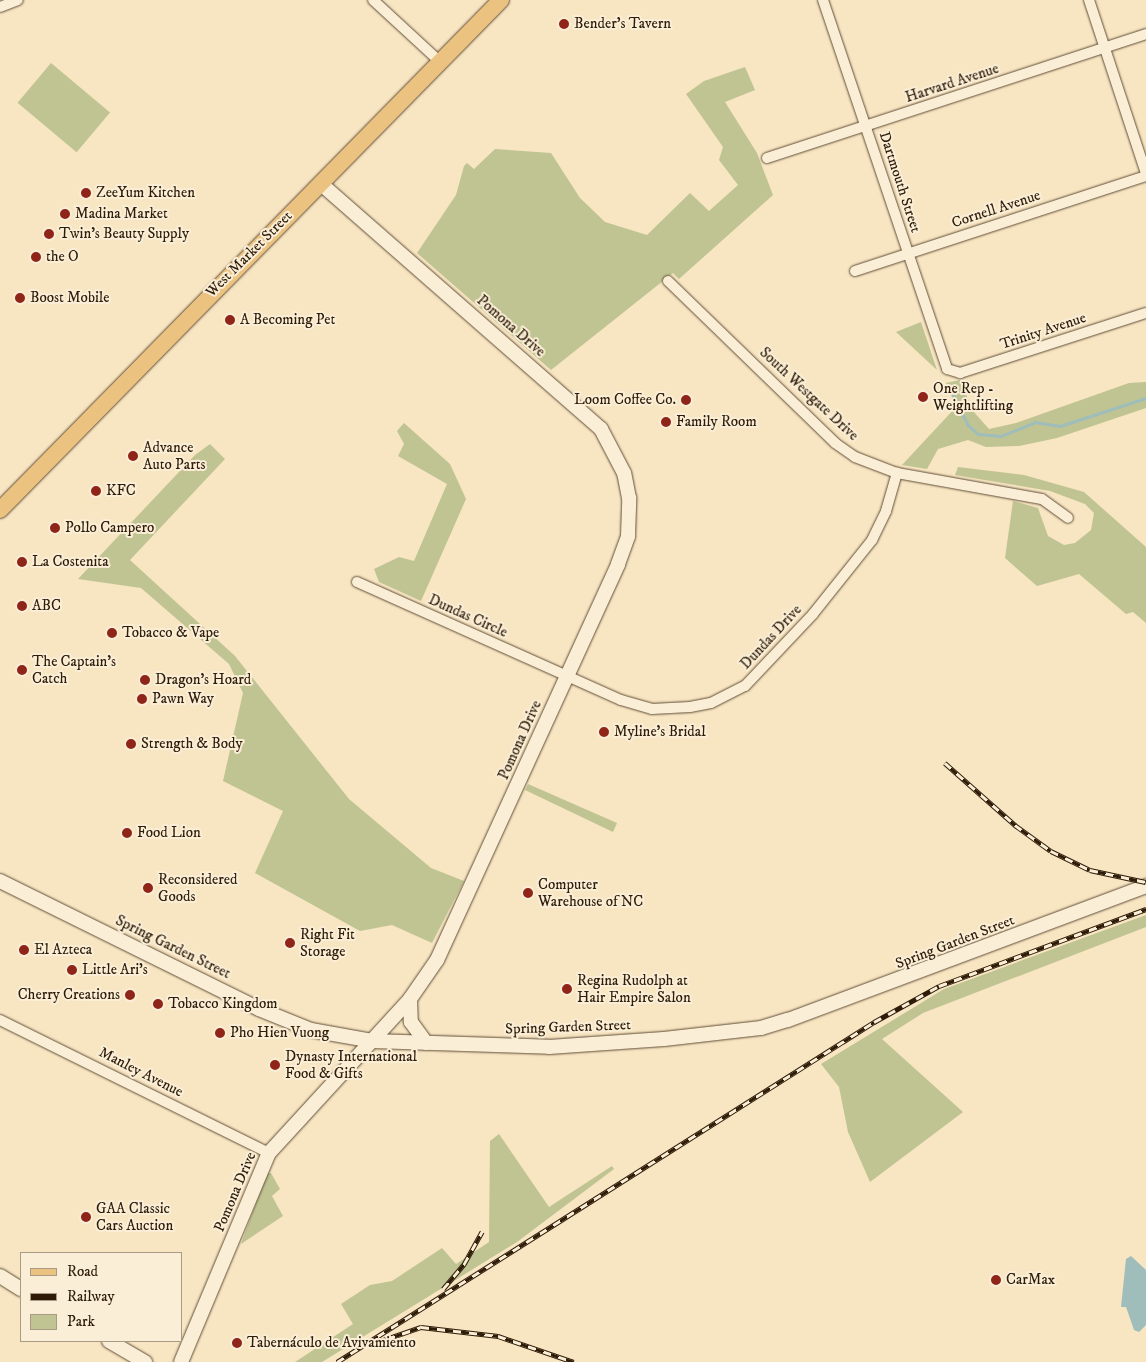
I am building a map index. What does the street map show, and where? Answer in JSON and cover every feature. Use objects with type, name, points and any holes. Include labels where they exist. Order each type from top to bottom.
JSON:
[{"type":"main road","name":"West Market Street","points":[[0,510],[501,0]]},
{"type":"street","points":[[0,7],[18,0]]},
{"type":"street","points":[[373,0],[439,61]]},
{"type":"street","name":"Dartmouth Street","points":[[823,0],[867,126],[944,366],[950,372]]},
{"type":"street","points":[[1089,0],[1146,174]]},
{"type":"street","name":"Harvard Avenue","points":[[768,158],[1146,34]]},
{"type":"street","name":"Cornell Avenue","points":[[855,271],[1146,174]]},
{"type":"street","name":"Pomona Drive","points":[[181,1362],[269,1153],[410,999],[444,947],[618,564],[628,536],[629,498],[618,458],[602,429],[586,413],[320,183]]},
{"type":"street","name":"South Westgate Drive","points":[[668,281],[836,443],[865,462],[897,473],[1042,499],[1068,518]]},
{"type":"street","name":"Trinity Avenue","points":[[950,372],[960,374],[1146,314]]},
{"type":"street","name":"Dundas Drive","points":[[567,676],[631,704],[664,709],[711,703],[745,686],[775,657],[868,548],[886,511],[897,473]]},
{"type":"street","name":"Dundas Circle","points":[[357,582],[567,676]]},
{"type":"street","name":"Spring Garden Street","points":[[0,881],[259,1009],[311,1030],[372,1041],[574,1046],[761,1028],[818,1010],[1146,886]]},
{"type":"street","points":[[410,999],[411,1022],[426,1043]]},
{"type":"street","name":"Manley Avenue","points":[[0,1020],[269,1153]]},
{"type":"street","points":[[0,1276],[20,1288]]},
{"type":"street","points":[[111,1342],[145,1362]]},
{"type":"green space","points":[[51,63],[110,112],[77,152],[18,103]]},
{"type":"green space","points":[[745,67],[755,90],[725,102],[757,153],[773,195],[679,279],[673,273],[551,370],[417,253],[456,195],[464,166],[467,163],[474,169],[495,149],[551,153],[580,198],[605,222],[647,235],[690,193],[709,211],[738,185],[719,160],[723,147],[686,94],[704,81]]},
{"type":"green space","points":[[921,322],[937,370],[896,332]]},
{"type":"green space","points":[[960,380],[973,411],[989,429],[1016,423],[1129,383],[1146,382],[1146,408],[1057,438],[1019,446],[986,447],[968,440],[938,449],[927,469],[902,465],[956,407],[946,383]]},
{"type":"green space","points":[[404,423],[450,464],[466,499],[421,601],[379,582],[374,569],[399,557],[414,561],[447,484],[398,456],[404,444],[397,431]]},
{"type":"green space","points":[[210,444],[225,459],[130,560],[235,656],[349,799],[431,868],[464,881],[432,943],[392,925],[360,931],[255,873],[283,811],[223,781],[243,693],[229,664],[141,588],[78,579],[195,455]]},
{"type":"green space","points":[[958,467],[1024,475],[1084,492],[1146,547],[1146,623],[1133,612],[1126,614],[1079,574],[1037,586],[1005,558],[1013,501],[1038,508],[1048,536],[1064,545],[1075,543],[1091,530],[1094,513],[1085,504],[1050,491],[955,475]]},
{"type":"green space","points":[[528,784],[617,823],[613,832],[525,790]]},
{"type":"green space","points":[[1146,915],[1146,927],[923,1013],[882,1039],[963,1112],[870,1182],[848,1132],[839,1087],[821,1064],[944,989]]},
{"type":"green space","points":[[499,1134],[549,1207],[612,1166],[614,1169],[517,1242],[322,1362],[295,1362],[353,1324],[341,1304],[370,1285],[392,1281],[442,1248],[456,1264],[489,1242],[490,1141]]},
{"type":"green space","points":[[267,1173],[271,1173],[280,1189],[272,1196],[283,1216],[241,1244]]},
{"type":"water","points":[[1131,1256],[1146,1270],[1146,1325],[1139,1332],[1134,1330],[1126,1307],[1121,1307],[1126,1259]]},
{"type":"waterway","points":[[952,392],[968,425],[978,434],[1001,436],[1035,422],[1060,426],[1146,398]]},
{"type":"railway","points":[[945,763],[1015,825],[1051,851],[1090,870],[1146,882]]},
{"type":"railway","points":[[337,1362],[874,1022],[939,986],[1146,909]]},
{"type":"railway","points":[[443,1289],[464,1264],[482,1232]]},
{"type":"railway","points":[[372,1344],[421,1327],[498,1336],[574,1362]]},
{"type":"place","name":"Bender's Tavern","points":[[564,24]]},
{"type":"place","name":"ZeeYum Kitchen","points":[[86,193]]},
{"type":"place","name":"Madina Market","points":[[65,214]]},
{"type":"place","name":"Twin's Beauty Supply","points":[[49,234]]},
{"type":"place","name":"the O","points":[[36,257]]},
{"type":"place","name":"Boost Mobile","points":[[20,298]]},
{"type":"place","name":"A Becoming Pet","points":[[230,320]]},
{"type":"place","name":"One Rep - Weightlifting","points":[[923,397]]},
{"type":"place","name":"Loom Coffee Co.","points":[[686,400]]},
{"type":"place","name":"Family Room","points":[[666,422]]},
{"type":"place","name":"Advance Auto Parts","points":[[133,456]]},
{"type":"place","name":"KFC","points":[[96,491]]},
{"type":"place","name":"Pollo Campero","points":[[55,528]]},
{"type":"place","name":"La Costenita","points":[[22,562]]},
{"type":"place","name":"ABC","points":[[22,606]]},
{"type":"place","name":"Tobacco & Vape","points":[[112,633]]},
{"type":"place","name":"The Captain's Catch","points":[[22,670]]},
{"type":"place","name":"Dragon's Hoard","points":[[145,680]]},
{"type":"place","name":"Pawn Way","points":[[142,699]]},
{"type":"place","name":"Myline's Bridal","points":[[604,732]]},
{"type":"place","name":"Strength & Body","points":[[131,744]]},
{"type":"place","name":"Food Lion","points":[[127,833]]},
{"type":"place","name":"Reconsidered Goods","points":[[148,888]]},
{"type":"place","name":"Computer Warehouse of NC","points":[[528,893]]},
{"type":"place","name":"Right Fit Storage","points":[[290,943]]},
{"type":"place","name":"El Azteca","points":[[24,950]]},
{"type":"place","name":"Little Ari's","points":[[72,970]]},
{"type":"place","name":"Regina Rudolph at Hair Empire Salon","points":[[567,989]]},
{"type":"place","name":"Cherry Creations","points":[[130,995]]},
{"type":"place","name":"Tobacco Kingdom","points":[[158,1004]]},
{"type":"place","name":"Pho Hien Vuong","points":[[220,1033]]},
{"type":"place","name":"Dynasty International Food & Gifts","points":[[275,1065]]},
{"type":"place","name":"GAA Classic Cars Auction","points":[[86,1217]]},
{"type":"place","name":"CarMax","points":[[996,1280]]},
{"type":"place","name":"Tabernáculo de Avivamiento","points":[[237,1343]]}]
